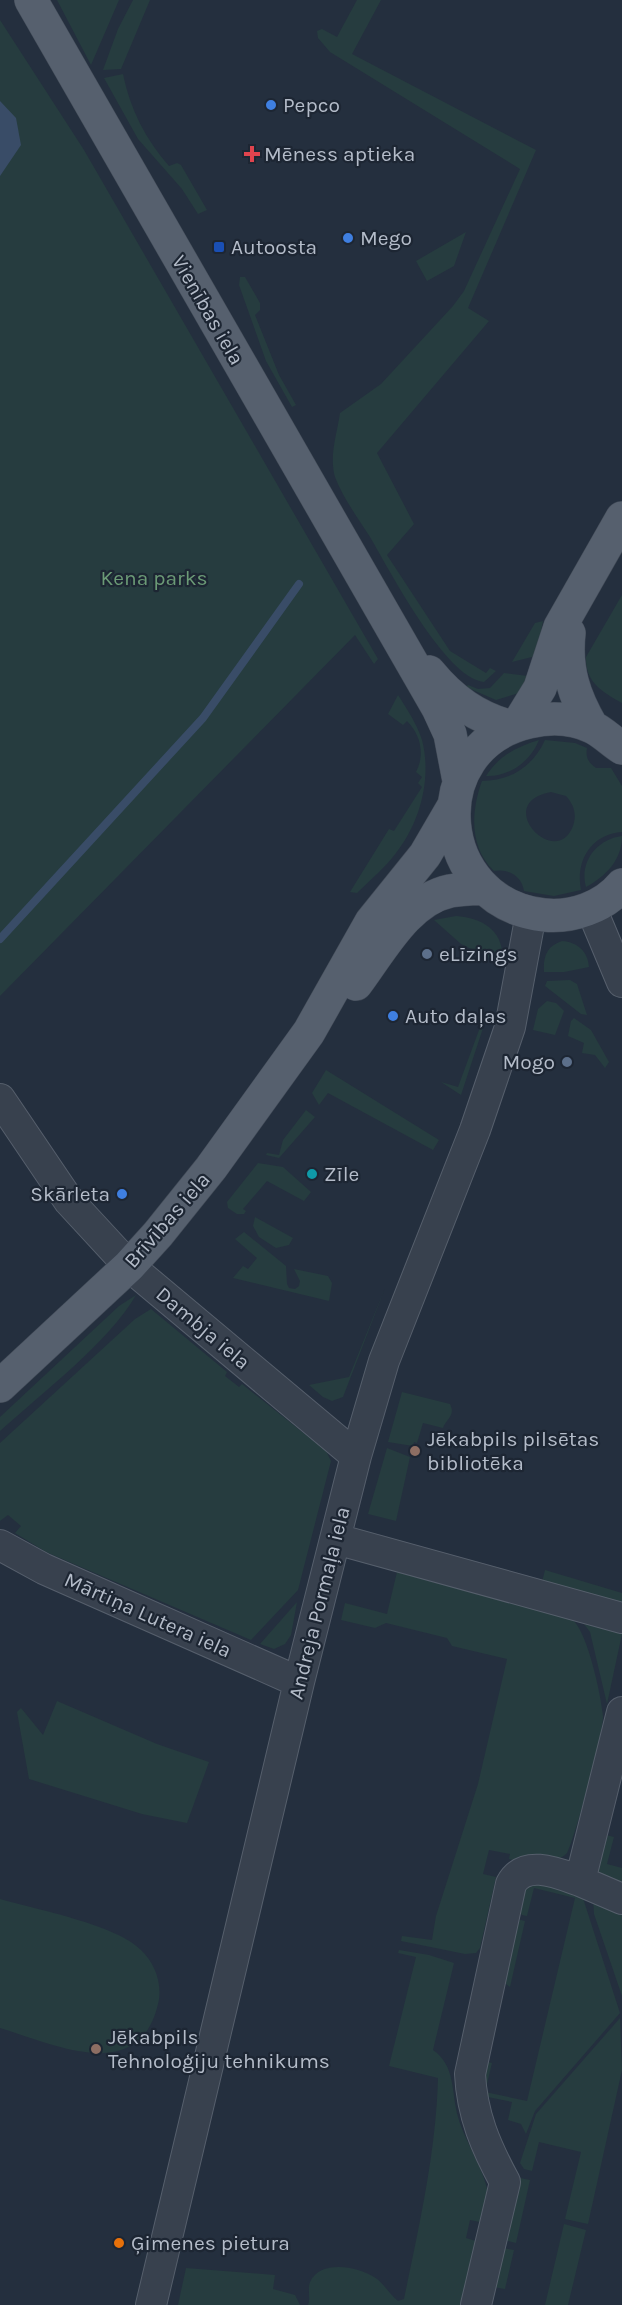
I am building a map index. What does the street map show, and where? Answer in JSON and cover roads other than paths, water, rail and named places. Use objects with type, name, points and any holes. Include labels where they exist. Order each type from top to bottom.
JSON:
[{"type":"main road","name":"Vienības iela","points":[[31,0],[387,620]]},
{"type":"main road","points":[[515,725],[540,688],[556,638],[594,564],[622,518]]},
{"type":"main road","points":[[576,599],[569,629],[568,670],[573,688],[592,727]]},
{"type":"main road","points":[[387,620],[453,699],[478,714],[515,725]]},
{"type":"main road","points":[[387,620],[446,725],[456,794],[454,829],[459,851],[469,871],[483,888],[506,904],[531,914],[561,915],[591,908],[616,892],[622,885]]},
{"type":"main road","points":[[309,1032],[371,922],[425,855],[456,794],[468,764],[480,748],[495,735],[515,725],[551,719],[568,720],[592,727],[622,748]]},
{"type":"main road","points":[[309,1032],[336,1011],[405,919],[416,909],[449,891],[483,888]]},
{"type":"main road","name":"Brīvības iela","points":[[0,1386],[129,1266],[159,1234],[212,1168],[309,1032]]},
{"type":"street","points":[[591,908],[622,982]]},
{"type":"street","name":"Andreja Pormaļa iela","points":[[151,2305],[298,1682],[356,1456],[384,1361],[475,1130],[510,1027],[531,914]]},
{"type":"street","name":"Dambja iela","points":[[0,1099],[69,1201],[129,1266],[356,1456]]},
{"type":"street","points":[[336,1539],[622,1618]]},
{"type":"street","name":"Mārtiņa Lutera iela","points":[[0,1545],[44,1569],[298,1682]]},
{"type":"street","points":[[580,1881],[622,1712]]},
{"type":"street","points":[[476,2305],[505,2182],[479,2131],[470,2074],[511,1884],[519,1874],[535,1870],[557,1872],[622,1899]]},
{"type":"water","points":[[0,101],[16,118],[21,145],[0,176]]},
{"type":"waterway","points":[[0,939],[203,718],[299,584]]},
{"type":"place","name":"Pepco","points":[[271,105]]},
{"type":"place","name":"Mēness aptieka","points":[[252,154]]},
{"type":"place","name":"Mego","points":[[348,238]]},
{"type":"place","name":"Autoosta","points":[[219,247]]},
{"type":"place","name":"eLīzings","points":[[427,954]]},
{"type":"place","name":"Auto daļas","points":[[393,1016]]},
{"type":"place","name":"Mogo","points":[[567,1062]]},
{"type":"place","name":"Zīle","points":[[312,1174]]},
{"type":"place","name":"Skārleta","points":[[122,1194]]},
{"type":"place","name":"Jēkabpils pilsētas bibliotēka","points":[[415,1451]]},
{"type":"place","name":"Jēkabpils Tehnoloģiju tehnikums","points":[[96,2049]]},
{"type":"place","name":"Ģimenes pietura","points":[[119,2243]]},
{"type":"park label","name":"Kena parks","points":[[154,578]]}]
